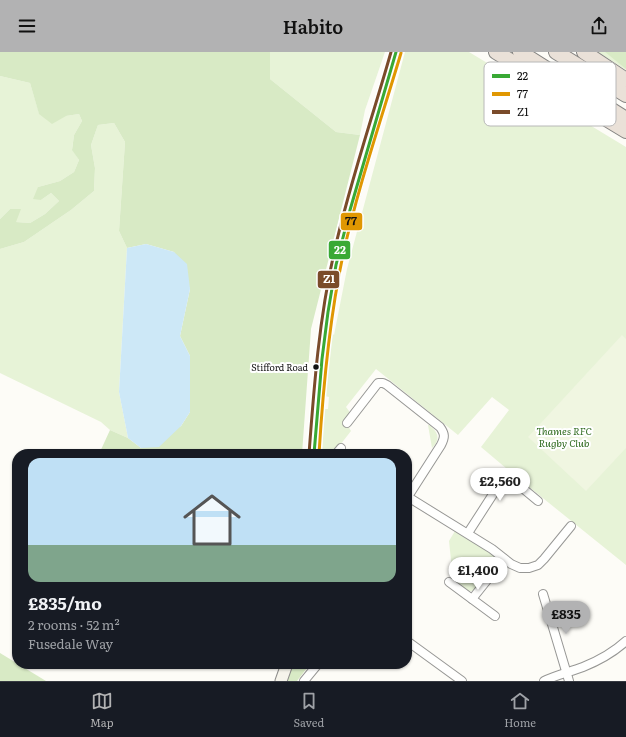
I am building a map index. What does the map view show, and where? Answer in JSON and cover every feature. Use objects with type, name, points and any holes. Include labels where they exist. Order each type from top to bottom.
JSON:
[{"type":"highway","points":[[496,52],[513,62]]},
{"type":"highway","points":[[520,52],[536,62]]},
{"type":"highway","points":[[556,52],[573,62]]},
{"type":"highway","points":[[563,52],[577,62]]},
{"type":"highway","points":[[584,52],[599,62]]},
{"type":"highway","points":[[616,73],[626,80]]},
{"type":"highway","points":[[616,89],[626,95]]},
{"type":"highway","points":[[616,113],[626,119]]},
{"type":"highway","points":[[616,124],[626,130]]},
{"type":"main road","points":[[314,449],[318,389],[328,311],[336,264],[348,217],[396,52]]},
{"type":"main road","points":[[281,681],[286,669]]},
{"type":"street","points":[[346,423],[378,384],[383,383],[440,427],[443,432],[443,441],[412,491]]},
{"type":"street","points":[[468,533],[497,488],[508,476],[538,501]]},
{"type":"street","points":[[412,500],[468,533],[511,564],[520,568],[529,568],[538,565],[571,526]]},
{"type":"street","points":[[472,599],[504,559]]},
{"type":"street","points":[[449,582],[495,616]]},
{"type":"street","points":[[543,594],[568,677]]},
{"type":"street","points":[[544,681],[568,677],[584,666],[609,654],[626,641]]},
{"type":"street","points":[[412,645],[462,681]]},
{"type":"street","points":[[304,681],[314,669]]},
{"type":"green space","points":[[0,52],[270,52],[270,79],[336,132],[360,135],[311,329],[302,449],[101,449],[110,430],[128,438],[141,448],[181,426],[190,412],[190,356],[180,336],[190,289],[174,252],[146,244],[127,248],[119,231],[125,142],[114,123],[98,125],[91,145],[95,168],[94,191],[71,210],[24,242],[0,249],[0,219],[10,209],[21,209],[16,222],[30,223],[45,214],[59,201],[51,193],[41,200],[33,199],[38,187],[60,181],[74,172],[79,160],[72,150],[74,135],[82,121],[79,114],[66,116],[52,124],[39,114],[30,83],[0,76]]},
{"type":"green space","points":[[270,52],[385,52],[365,110],[360,135],[336,132],[270,79]]},
{"type":"green space","name":"Thames RFC Rugby Club","points":[[405,52],[469,52],[486,62],[484,62],[484,126],[591,126],[626,147],[626,565],[481,447],[509,410],[492,397],[458,435],[376,369],[346,407],[349,411],[349,415],[345,421],[351,431],[337,449],[322,449],[324,409],[328,409],[329,397],[325,396],[331,332],[334,335],[347,269]]},
{"type":"green space","points":[[598,52],[626,52],[626,70],[616,64],[616,62]]},
{"type":"green space","points":[[605,52],[626,52],[626,69]]},
{"type":"green space","points":[[0,76],[30,83],[39,113],[66,116],[79,114],[82,121],[74,135],[72,149],[79,160],[74,172],[60,181],[38,187],[41,200],[51,193],[59,201],[45,214],[30,223],[15,222],[20,209],[10,209],[0,219]]},
{"type":"green space","points":[[114,123],[125,142],[119,231],[127,248],[119,392],[128,438],[110,430],[101,422],[0,373],[0,249],[24,242],[71,210],[94,191],[95,168],[91,145],[98,125]]},
{"type":"green space","name":"Thames RFC Rugby Club","points":[[622,335],[626,339],[626,448],[586,491],[528,437]]},
{"type":"green space","points":[[428,425],[435,430],[437,436],[437,442],[432,448]]},
{"type":"green space","points":[[455,531],[495,556],[497,559],[472,591],[464,588],[453,579],[449,541]]},
{"type":"green space","points":[[0,653],[12,660],[12,669],[26,669],[46,681],[0,681]]},
{"type":"green space","points":[[290,669],[306,669],[297,681],[286,681]]},
{"type":"water","points":[[146,244],[174,252],[187,264],[190,289],[180,336],[190,356],[190,412],[181,426],[159,447],[141,448],[128,438],[119,392],[127,248]]},
{"type":"transit line","name":"Z1","points":[[309,449],[324,303],[334,253],[361,152],[391,52]]},
{"type":"transit line","name":"22","points":[[314,449],[322,359],[336,265],[350,210],[396,52]]},
{"type":"transit line","name":"77","points":[[319,449],[327,354],[343,255],[363,179],[401,53]]},
{"type":"place","name":"Stifford Road","points":[[316,367]]}]
